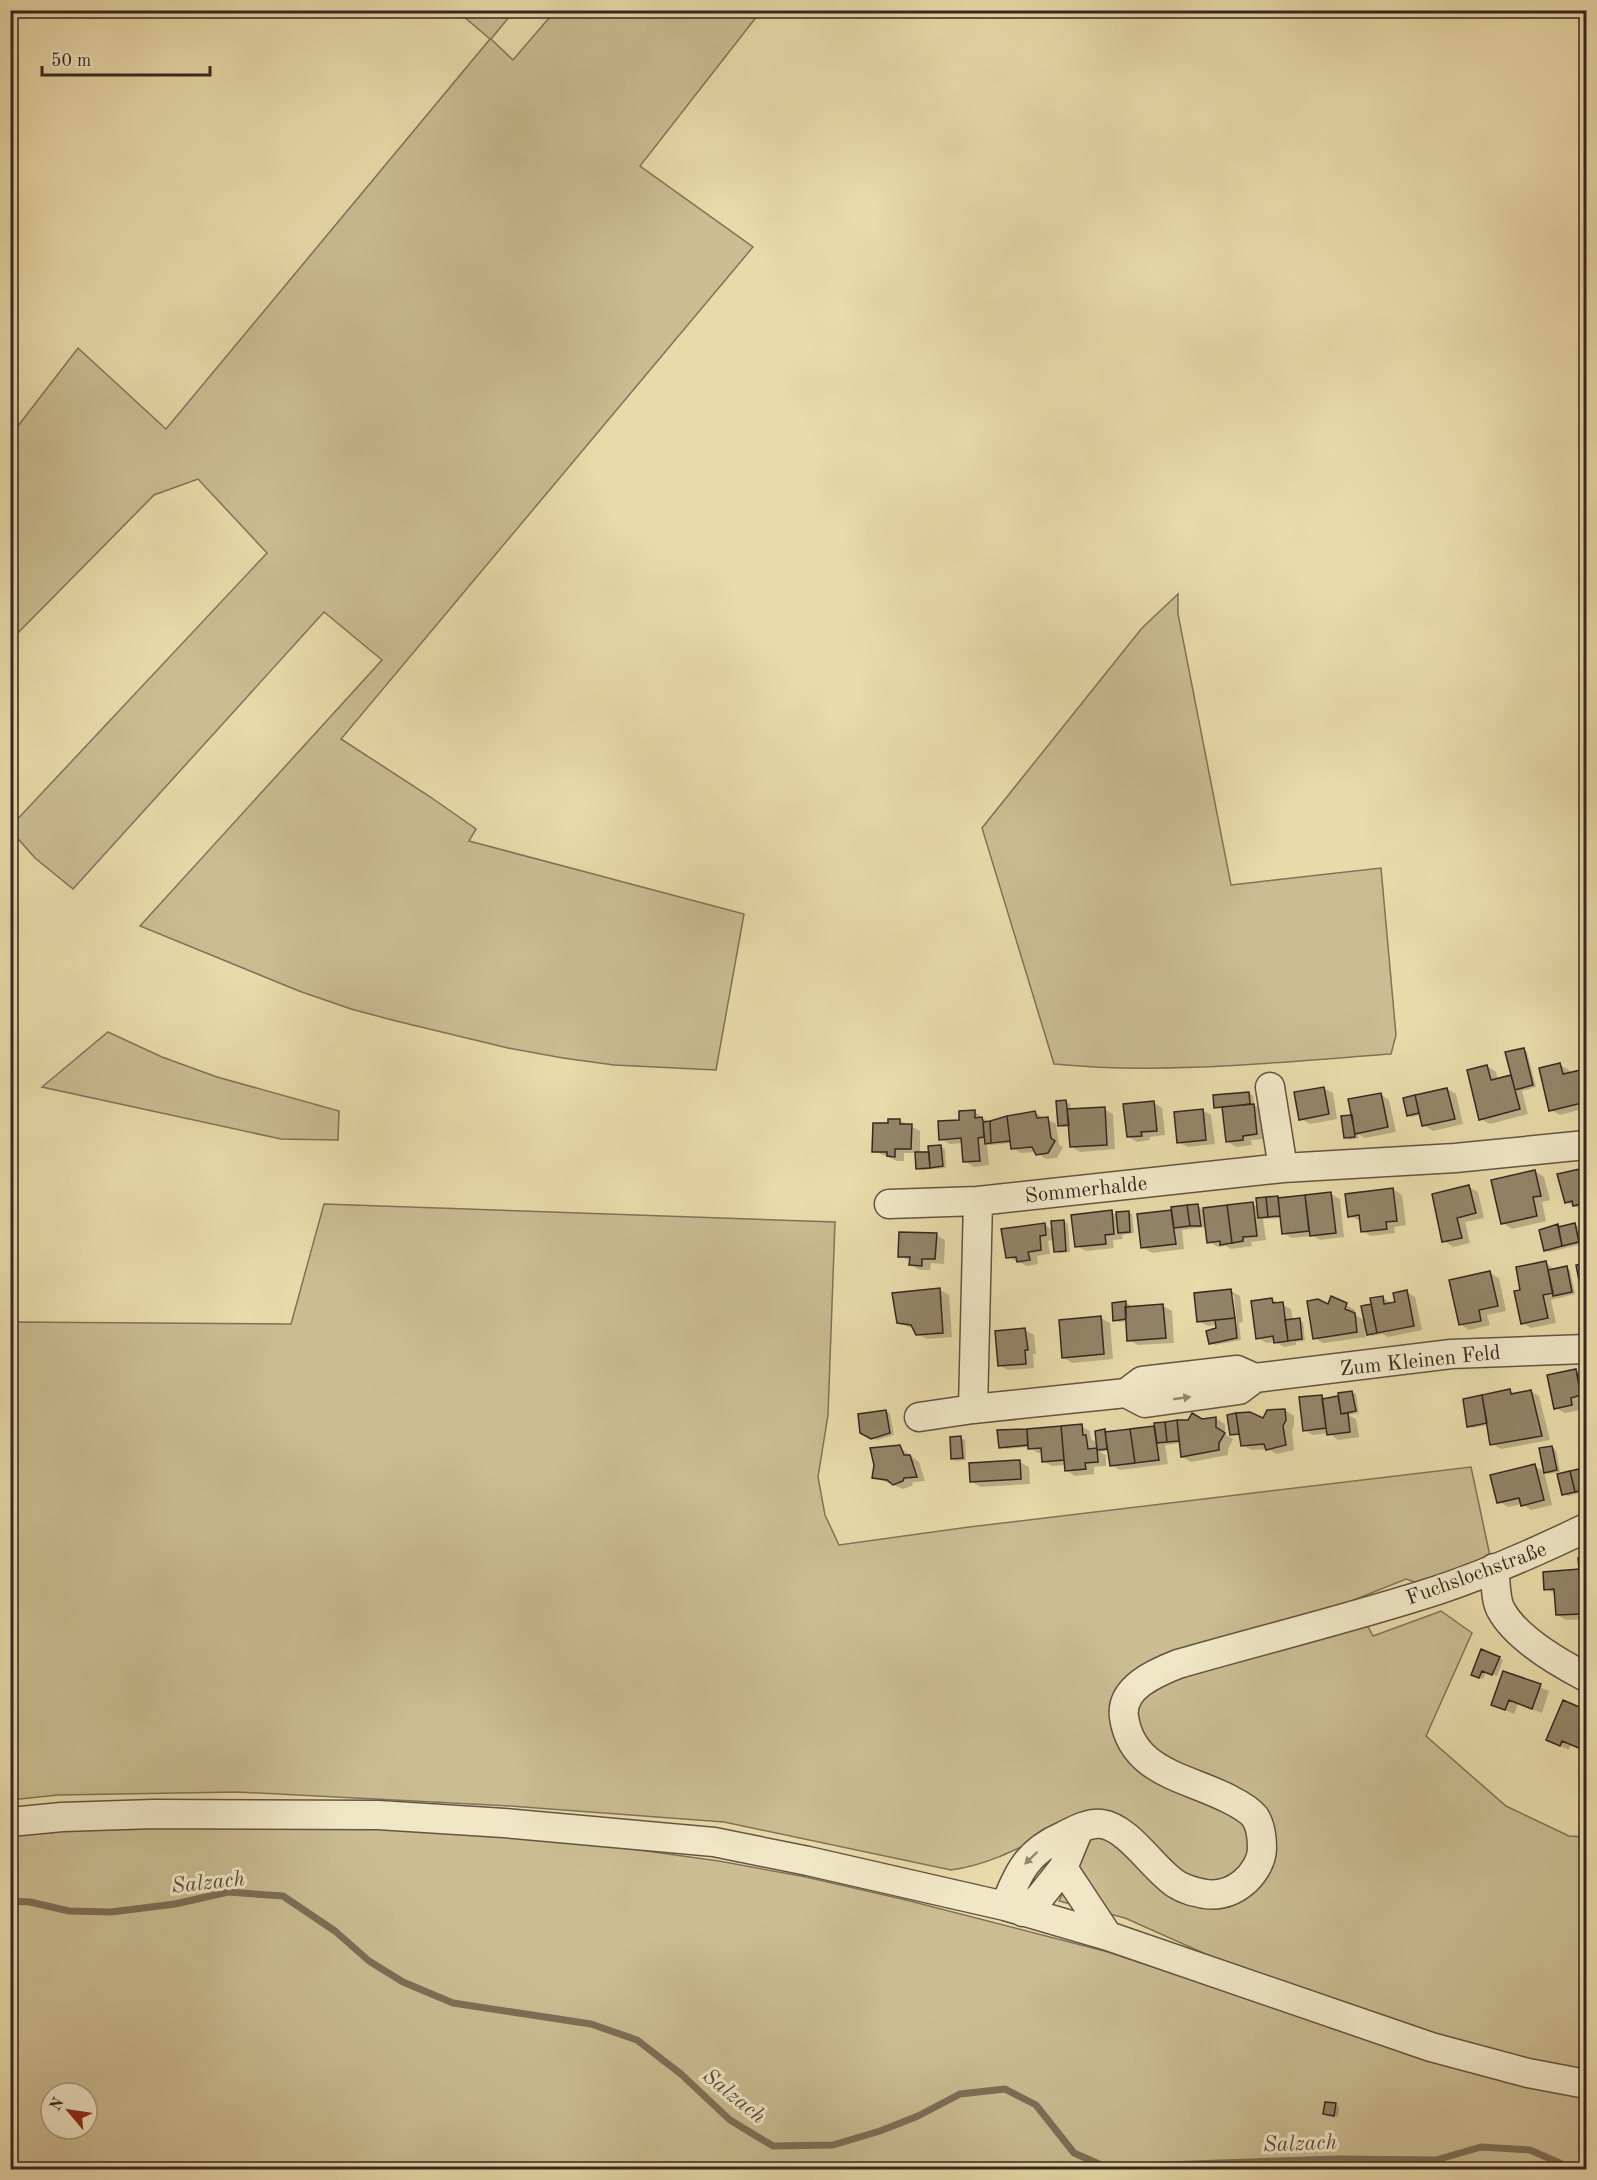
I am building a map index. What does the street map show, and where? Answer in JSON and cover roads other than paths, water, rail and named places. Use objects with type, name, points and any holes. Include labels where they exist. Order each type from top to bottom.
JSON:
[{"type":"street","points":[[1270,1087],[1283,1168]]},
{"type":"street","name":"Sommerhalde","points":[[889,1204],[978,1201],[1283,1168],[1444,1159],[1587,1145]]},
{"type":"street","points":[[973,1409],[978,1201]]},
{"type":"street","name":"Zum Kleinen Feld","points":[[919,1417],[1126,1393],[1145,1402],[1239,1390],[1255,1378],[1450,1354],[1587,1349]]},
{"type":"street","name":"Fuchslochstraße","points":[[1014,1909],[1016,1877],[1028,1859],[1052,1841],[1092,1824],[1103,1824],[1125,1836],[1151,1863],[1176,1884],[1191,1892],[1213,1895],[1232,1891],[1247,1880],[1258,1865],[1262,1851],[1261,1831],[1254,1816],[1240,1804],[1218,1793],[1169,1774],[1146,1760],[1134,1749],[1126,1728],[1123,1709],[1138,1686],[1160,1671],[1438,1590],[1534,1553],[1587,1528]]},
{"type":"street","points":[[1494,1568],[1500,1609],[1520,1634],[1564,1665],[1587,1677]]},
{"type":"street","points":[[10,1822],[62,1817],[232,1813],[378,1815],[504,1823],[714,1842],[808,1861],[1014,1909],[1108,1936],[1431,2047],[1528,2073],[1587,2084]]},
{"type":"street","points":[[1014,1909],[1040,1897],[1063,1868],[1079,1829]]},
{"type":"street","points":[[1063,1868],[1108,1936]]},
{"type":"waterway","name":"Salzach","points":[[10,1901],[30,1902],[69,1911],[111,1912],[175,1904],[228,1892],[283,1896],[335,1931],[369,1961],[403,1982],[453,2003],[591,2024],[637,2040],[681,2074],[730,2120],[773,2146],[833,2145],[880,2131],[918,2116],[960,2094],[1005,2089],[1036,2105],[1074,2153],[1106,2167],[1338,2159],[1436,2160],[1481,2147],[1530,2150],[1571,2168],[1586,2168]]}]
